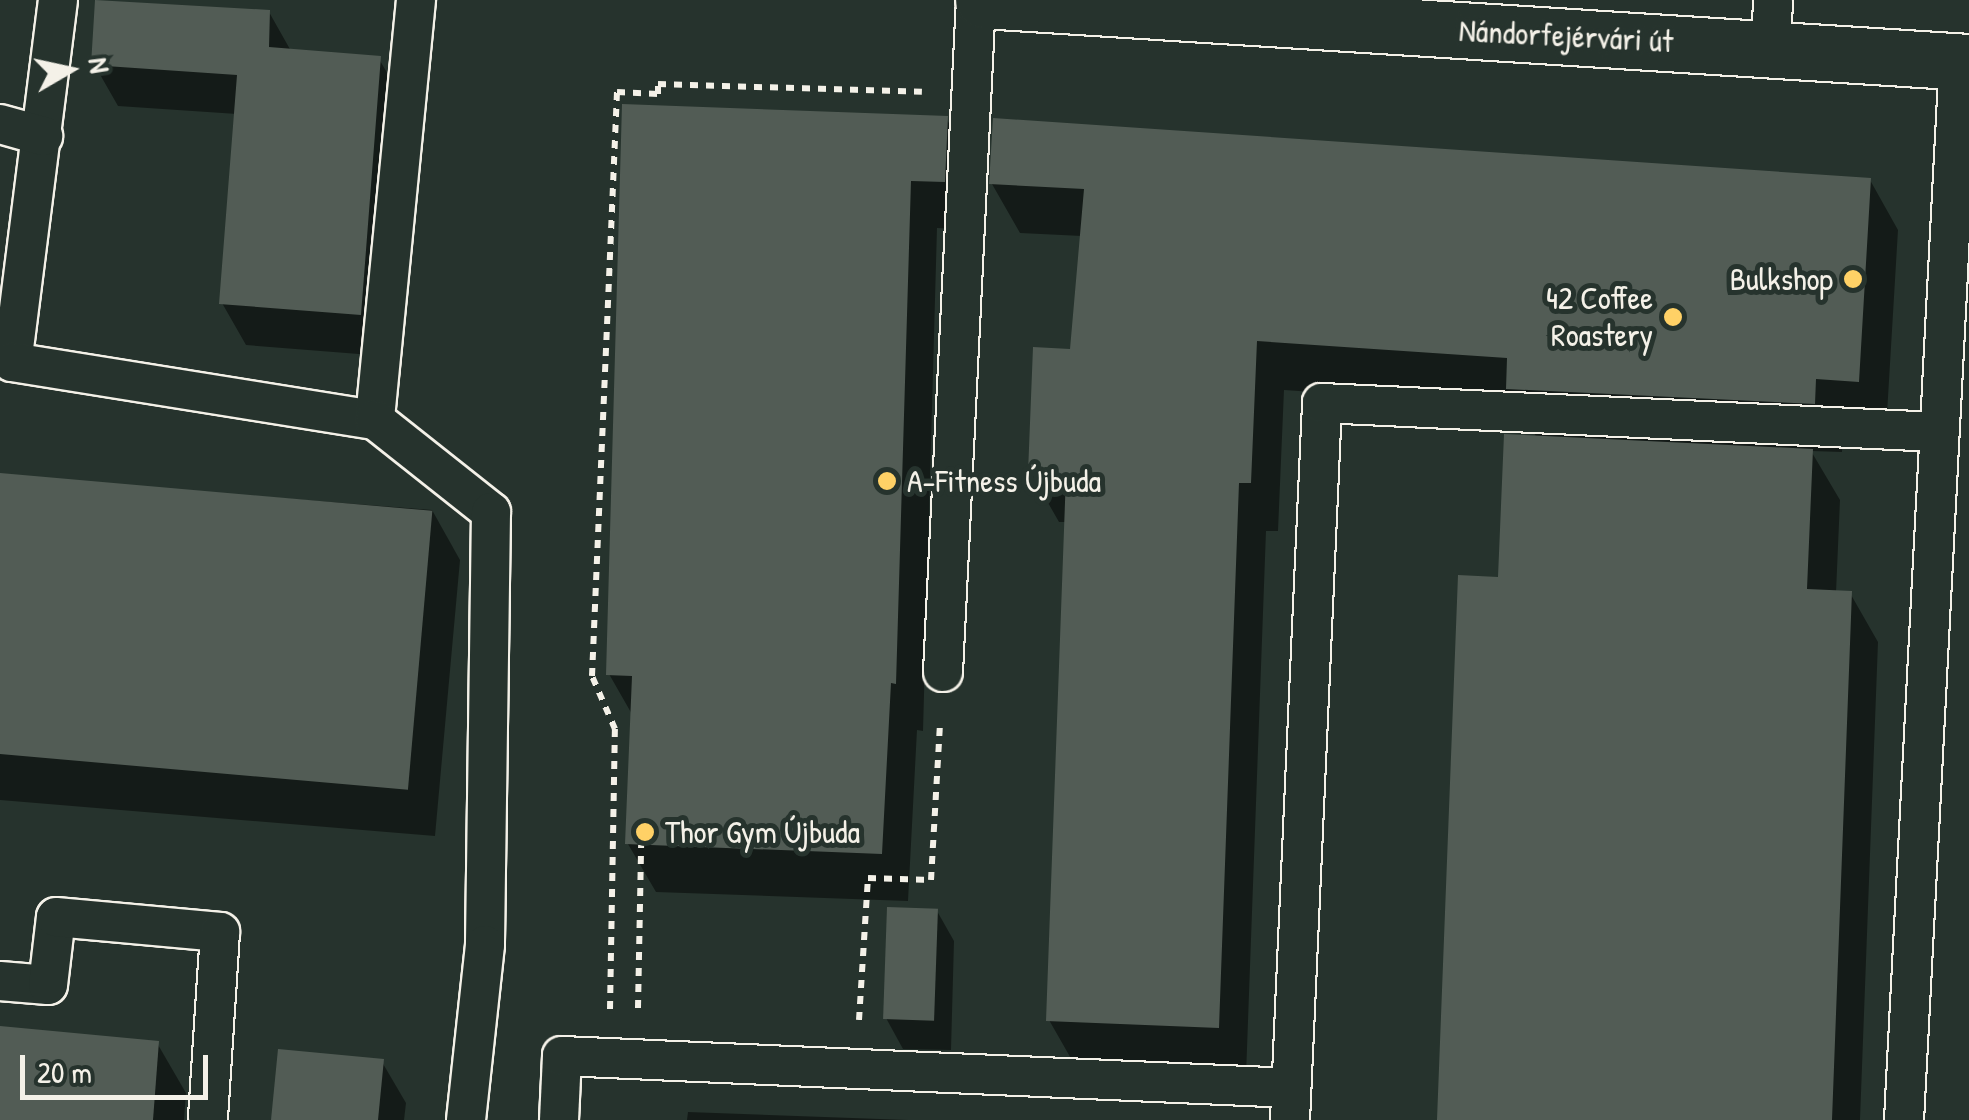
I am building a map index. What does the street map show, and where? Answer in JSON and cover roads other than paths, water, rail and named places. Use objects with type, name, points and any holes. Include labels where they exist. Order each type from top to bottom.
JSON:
[{"type":"street","name":"Nándorfejérvári út","points":[[979,0],[1772,24],[1964,62]]},
{"type":"lane","points":[[58,0],[43,136],[6,362],[374,420],[491,512],[486,945],[466,1120]]},
{"type":"lane","points":[[374,420],[416,0]]},
{"type":"lane","points":[[943,672],[968,94],[979,0]]},
{"type":"lane","points":[[1904,1120],[1938,432],[1964,62]]},
{"type":"lane","points":[[0,124],[43,136]]},
{"type":"lane","points":[[560,1120],[562,1056],[856,1067],[1290,1104],[1322,403],[1938,432]]},
{"type":"lane","points":[[0,981],[48,985],[56,918],[220,932],[208,1120]]},
{"type":"place","name":"Bulkshop","points":[[1853,279]]},
{"type":"place","name":"42 Coffee Roastery","points":[[1673,317]]},
{"type":"place","name":"A-Fitness Újbuda","points":[[887,481]]},
{"type":"place","name":"Thor Gym Újbuda","points":[[645,832]]}]
